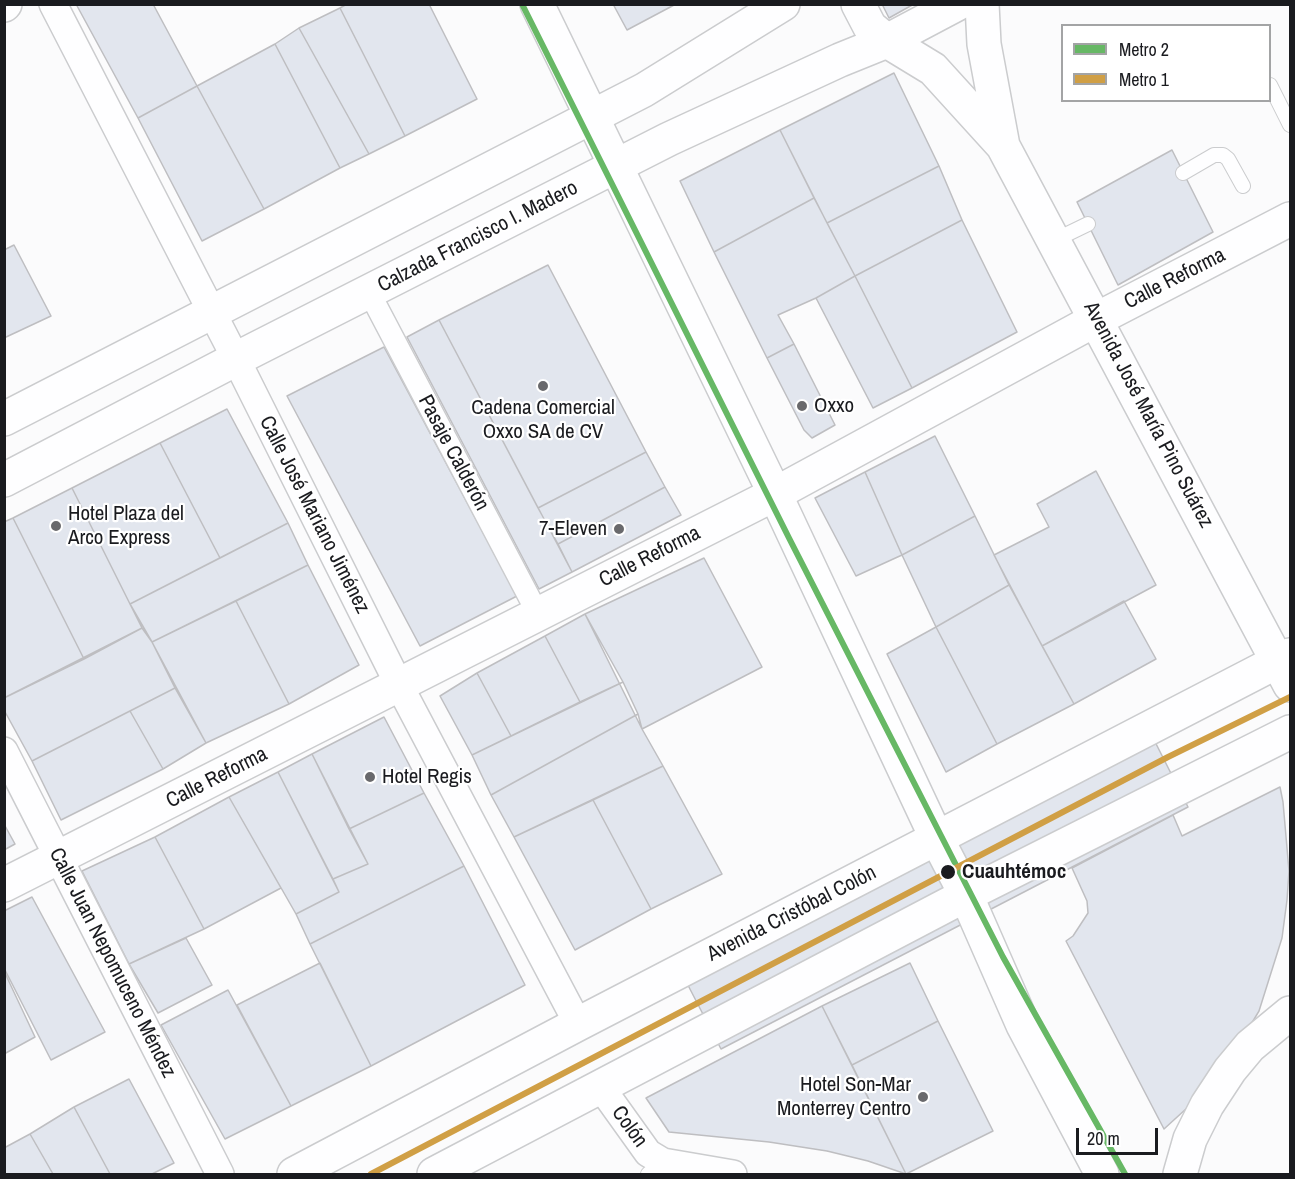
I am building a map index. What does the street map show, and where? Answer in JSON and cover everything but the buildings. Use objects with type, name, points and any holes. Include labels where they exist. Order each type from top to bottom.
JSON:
[{"type":"main road","points":[[537,4],[775,494],[966,895],[1023,1025],[1102,1174]]},
{"type":"main road","points":[[4,419],[644,90],[783,4]]},
{"type":"main road","name":"Avenida José María Pino Suárez","points":[[858,4],[870,27],[887,41],[933,69],[1003,146],[1286,667]]},
{"type":"main road","name":"Calzada Francisco I. Madero","points":[[4,480],[236,359],[669,139],[818,70],[887,41],[957,4]]},
{"type":"main road","name":"Avenida José María Pino Suárez","points":[[982,4],[984,44],[1003,146]]},
{"type":"main road","name":"Calle Reforma","points":[[4,885],[775,494],[1097,319],[1290,219]]},
{"type":"main road","name":"Avenida Cristóbal Colón","points":[[294,1174],[937,838],[1286,667]]},
{"type":"main road","points":[[434,1174],[966,895],[1290,732]]},
{"type":"main road","points":[[1180,1174],[1190,1139],[1207,1105],[1230,1070],[1250,1046],[1290,1013]]},
{"type":"street","name":"Calle José Mariano Jiménez","points":[[52,4],[236,359],[399,685],[578,1024]]},
{"type":"street","name":"Pasaje Calderón","points":[[369,292],[538,614]]},
{"type":"street","name":"Calle Juan Nepomuceno Méndez","points":[[4,752],[220,1174]]},
{"type":"street","name":"Colón","points":[[600,1086],[659,1170],[733,1174]]},
{"type":"lane","points":[[1271,89],[1290,124]]},
{"type":"lane","points":[[1183,173],[1214,155],[1223,155],[1228,159],[1242,186]]},
{"type":"lane","points":[[1055,240],[1088,224]]},
{"type":"metro line","name":"2","points":[[522,4],[789,538],[1003,957],[1125,1174]]},
{"type":"metro line","name":"1","points":[[371,1174],[1168,757],[1290,697]]},
{"type":"place","name":"Cadena Comercial Oxxo SA de CV","points":[[543,386]]},
{"type":"place","name":"Oxxo","points":[[802,406]]},
{"type":"place","name":"Hotel Plaza del Arco Express","points":[[56,526]]},
{"type":"place","name":"7-Eleven","points":[[619,529]]},
{"type":"place","name":"Hotel Regis","points":[[370,777]]},
{"type":"place","name":"Cuauhtémoc","points":[[948,872]]},
{"type":"place","name":"Hotel Son-Mar Monterrey Centro","points":[[923,1097]]}]
